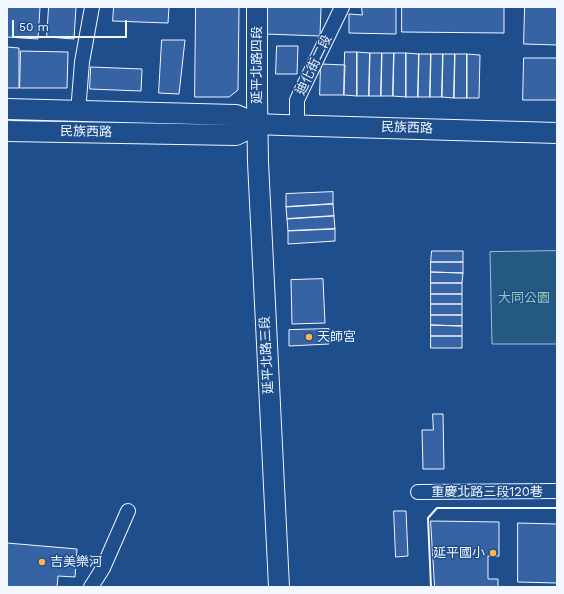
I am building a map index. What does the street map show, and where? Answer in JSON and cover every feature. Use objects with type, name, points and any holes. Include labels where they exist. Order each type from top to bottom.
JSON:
[{"type":"street","points":[[78,112],[82,62],[92,7]]},
{"type":"street","name":"延平北路四段","points":[[257,7],[258,124]]},
{"type":"street","name":"迪化街二段","points":[[297,125],[297,100],[342,7]]},
{"type":"street","name":"民族西路","points":[[7,109],[236,115],[258,124],[557,133]]},
{"type":"street","name":"民族西路","points":[[7,131],[236,135],[258,124]]},
{"type":"street","name":"延平北路三段","points":[[258,124],[258,162],[279,587]]},
{"type":"street","name":"重慶北路三段120巷","points":[[418,492],[557,492]]},
{"type":"street","points":[[91,587],[103,568],[128,511]]},
{"type":"green space","name":"大同公園","points":[[557,251],[557,344],[492,344],[490,252]]},
{"type":"building","points":[[7,7],[40,7],[38,39],[7,37]]},
{"type":"building","points":[[49,7],[76,7],[74,39],[47,37]]},
{"type":"building","points":[[114,7],[169,7],[168,23],[113,21]]},
{"type":"building","points":[[196,7],[239,7],[238,90],[229,97],[195,97]]},
{"type":"building","points":[[267,7],[321,7],[320,36],[265,34]]},
{"type":"building","points":[[362,7],[396,7],[396,34],[349,33],[349,14],[362,15]]},
{"type":"building","points":[[402,7],[504,7],[504,33],[402,32]]},
{"type":"building","points":[[525,7],[557,7],[557,45],[524,44]]},
{"type":"building","points":[[162,40],[185,40],[179,94],[159,93]]},
{"type":"building","points":[[277,46],[298,46],[297,74],[276,74]]},
{"type":"building","points":[[7,47],[19,48],[19,88],[7,88]]},
{"type":"building","points":[[21,51],[68,52],[67,88],[20,88]]},
{"type":"building","points":[[345,52],[357,52],[357,96],[344,95]]},
{"type":"building","points":[[357,52],[370,53],[369,96],[357,96]]},
{"type":"building","points":[[370,53],[382,53],[381,96],[369,96]]},
{"type":"building","points":[[382,53],[394,53],[393,96],[381,96]]},
{"type":"building","points":[[394,53],[406,53],[406,97],[393,96]]},
{"type":"building","points":[[406,53],[419,54],[418,97],[406,97]]},
{"type":"building","points":[[419,54],[431,54],[430,97],[418,97]]},
{"type":"building","points":[[431,54],[443,54],[442,97],[430,97]]},
{"type":"building","points":[[443,54],[455,54],[454,98],[442,97]]},
{"type":"building","points":[[455,54],[467,54],[467,98],[454,98]]},
{"type":"building","points":[[467,54],[480,55],[479,98],[467,98]]},
{"type":"building","points":[[524,58],[557,58],[557,100],[523,100]]},
{"type":"building","points":[[321,64],[345,65],[344,95],[320,95]]},
{"type":"building","points":[[91,67],[142,69],[141,91],[90,89]]},
{"type":"building","points":[[333,192],[333,204],[286,207],[286,194]]},
{"type":"building","points":[[333,204],[334,216],[287,219],[286,207]]},
{"type":"building","points":[[334,216],[335,229],[288,231],[287,219]]},
{"type":"building","points":[[335,229],[335,241],[288,244],[288,231]]},
{"type":"building","points":[[432,251],[463,251],[463,262],[431,262]]},
{"type":"building","points":[[431,262],[463,262],[463,273],[431,272]]},
{"type":"building","points":[[431,272],[463,273],[462,283],[431,283]]},
{"type":"building","points":[[323,279],[325,323],[292,324],[291,280]]},
{"type":"building","points":[[431,283],[462,283],[462,294],[431,294]]},
{"type":"building","points":[[431,294],[462,294],[462,304],[431,304]]},
{"type":"building","points":[[431,304],[462,304],[462,315],[431,315]]},
{"type":"building","points":[[431,315],[462,315],[462,326],[431,325]]},
{"type":"building","points":[[431,325],[462,326],[462,336],[431,336]]},
{"type":"building","name":"天師宮","points":[[329,329],[329,344],[289,346],[289,330]]},
{"type":"building","points":[[431,336],[462,336],[462,348],[431,348]]},
{"type":"building","points":[[433,414],[443,414],[444,469],[423,469],[422,430],[433,430]]},
{"type":"building","points":[[394,511],[406,511],[408,556],[396,557]]},
{"type":"building","points":[[431,521],[499,522],[499,556],[488,556],[488,579],[498,579],[498,587],[435,587]]},
{"type":"building","points":[[518,523],[557,524],[557,583],[518,582]]},
{"type":"building","name":"吉美樂河","points":[[7,543],[77,549],[75,577],[58,576],[57,587],[7,587]]},
{"type":"wall","points":[[431,587],[428,518],[437,508],[557,508]]},
{"type":"place","name":"天師宮","points":[[309,337]]},
{"type":"place","name":"延平國小","points":[[493,553]]},
{"type":"place","name":"吉美樂河","points":[[42,562]]}]
